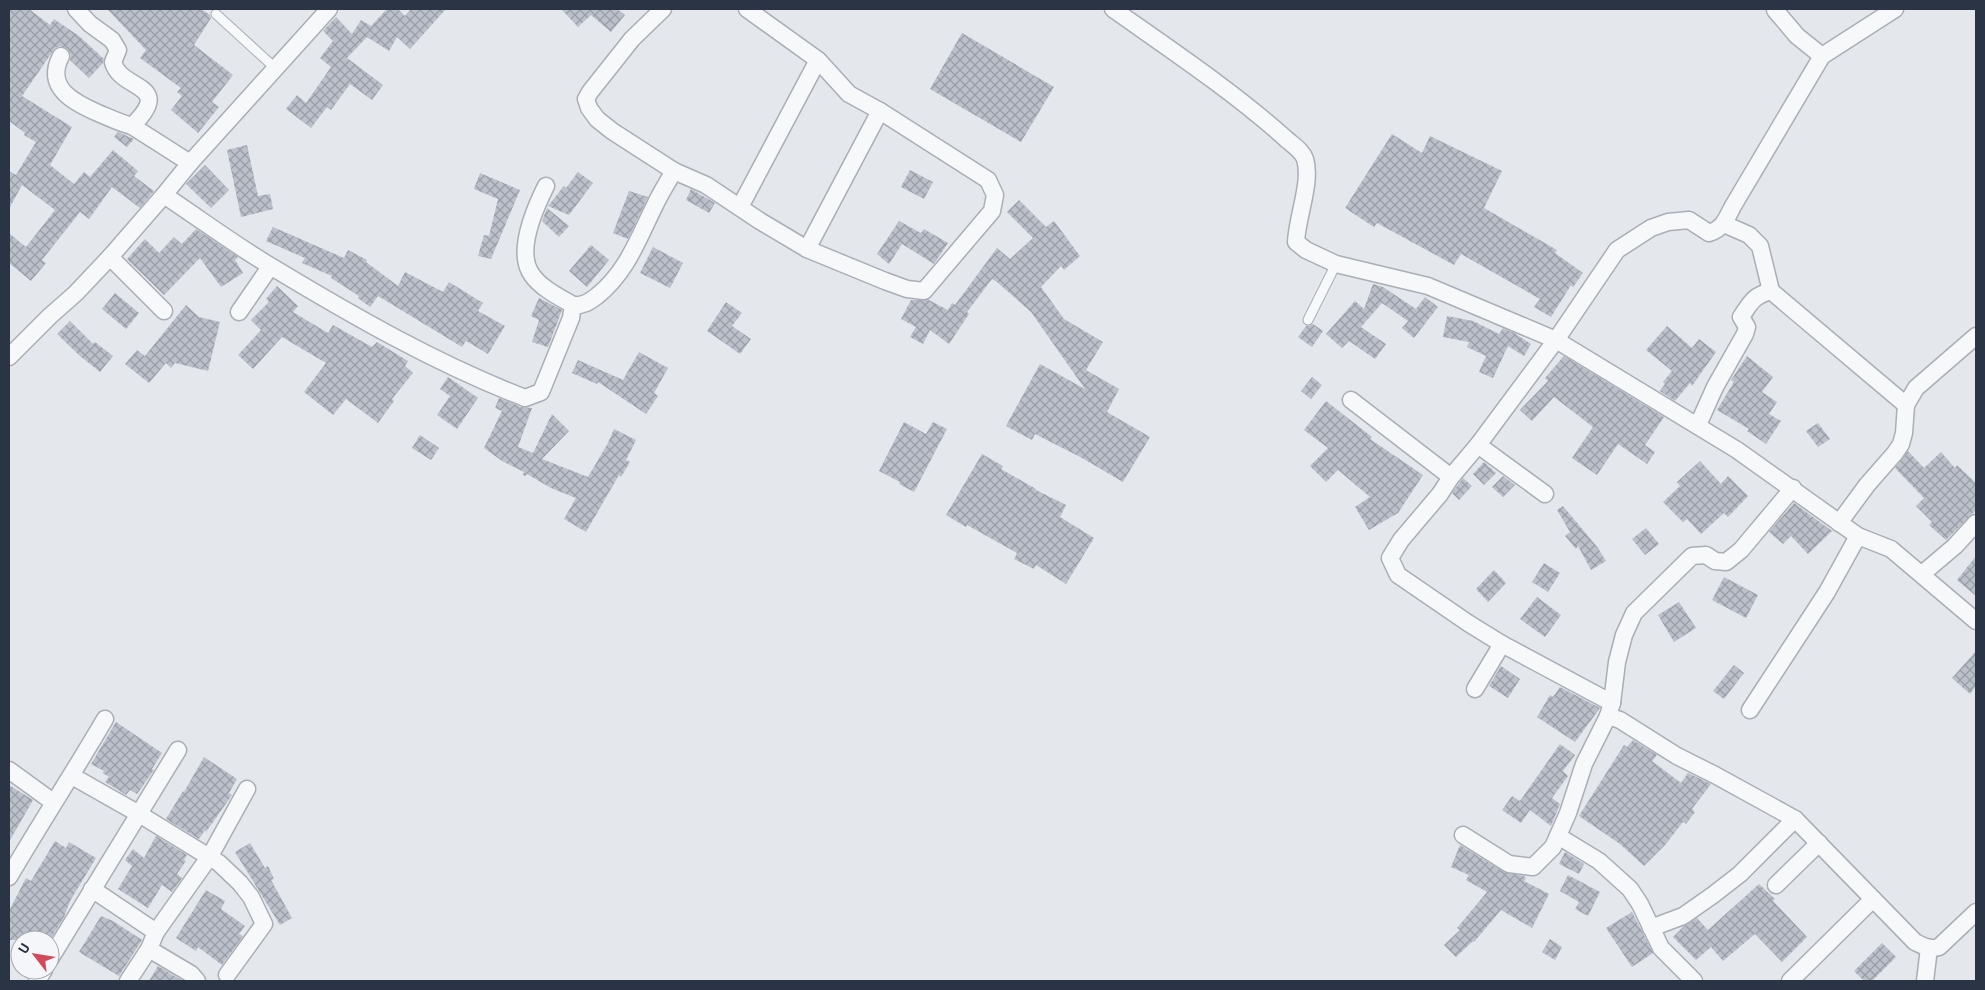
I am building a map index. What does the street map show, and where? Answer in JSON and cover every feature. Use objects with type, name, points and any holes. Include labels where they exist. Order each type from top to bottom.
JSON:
[{"type":"street","points":[[76,9],[90,24],[116,45],[118,50],[113,62],[117,72],[145,91],[148,105],[143,115],[132,126]]},
{"type":"street","points":[[9,358],[110,257],[274,67],[329,9]]},
{"type":"street","points":[[662,9],[632,39],[596,83],[586,99],[589,108],[597,119],[674,172],[706,185],[760,221],[807,249],[907,289],[924,291],[992,211],[995,195],[988,180],[880,111],[849,94],[818,60],[747,9]]},
{"type":"street","points":[[1113,9],[1218,84],[1302,153],[1307,168],[1297,224],[1296,242],[1306,250],[1336,264],[1428,286],[1556,340],[1698,425],[1793,488],[1858,536],[1892,549],[1976,621]]},
{"type":"street","points":[[1895,9],[1822,56],[1732,206],[1724,224],[1718,230],[1709,232],[1689,220],[1668,222],[1651,228],[1617,250],[1556,340],[1434,502],[1401,540],[1390,558],[1398,575],[1468,623],[1610,709],[1620,720],[1676,756],[1715,774],[1795,819],[1915,942],[1929,948],[1939,948],[1976,912]]},
{"type":"street","points":[[1775,10],[1797,36],[1822,56]]},
{"type":"street","points":[[61,56],[57,66],[57,78],[68,97],[88,109],[132,126],[190,163]]},
{"type":"street","points":[[740,207],[818,60]]},
{"type":"street","points":[[807,249],[880,111]]},
{"type":"street","points":[[546,186],[533,214],[526,247],[526,261],[531,275],[538,282],[573,305],[580,306],[590,302],[610,286],[637,245],[655,204],[674,172]]},
{"type":"street","points":[[164,195],[270,267],[440,361],[525,398],[541,392],[571,318],[573,305]]},
{"type":"street","points":[[1724,224],[1749,235],[1760,246],[1771,291],[1906,405]]},
{"type":"street","points":[[110,257],[164,311]]},
{"type":"street","points":[[240,312],[270,267]]},
{"type":"street","points":[[1698,425],[1715,387],[1745,334],[1747,327],[1741,317],[1754,298],[1759,294],[1771,291]]},
{"type":"street","points":[[1839,523],[1901,444],[1904,433],[1906,405],[1916,388],[1976,336]]},
{"type":"street","points":[[1351,400],[1451,477]]},
{"type":"street","points":[[1478,445],[1545,494]]},
{"type":"street","points":[[1463,835],[1509,864],[1533,867],[1549,853],[1558,836],[1584,764],[1610,709],[1617,662],[1624,635],[1634,614],[1692,556],[1706,555],[1715,561],[1726,562],[1740,550],[1793,488]]},
{"type":"street","points":[[1922,574],[1955,546],[1976,523]]},
{"type":"street","points":[[1750,710],[1827,592],[1858,536]]},
{"type":"street","points":[[1475,689],[1502,644]]},
{"type":"street","points":[[9,877],[105,719]]},
{"type":"street","points":[[60,943],[178,750]]},
{"type":"street","points":[[9,770],[53,802]]},
{"type":"street","points":[[72,776],[210,856],[240,883],[251,897],[264,924],[227,975]]},
{"type":"street","points":[[128,981],[149,949],[156,932],[210,856],[247,789]]},
{"type":"street","points":[[1651,928],[1682,916],[1714,895],[1740,874],[1795,819]]},
{"type":"street","points":[[1558,836],[1599,861],[1630,889],[1640,904],[1661,948],[1694,981]]},
{"type":"street","points":[[1776,885],[1819,843]]},
{"type":"street","points":[[92,889],[156,932]]},
{"type":"street","points":[[1790,981],[1873,899]]},
{"type":"street","points":[[1925,981],[1929,948]]},
{"type":"street","points":[[149,949],[190,974],[197,981]]},
{"type":"lane","points":[[216,14],[274,67]]},
{"type":"lane","points":[[1308,320],[1336,264]]},
{"type":"building","points":[[9,9],[29,9],[50,25],[54,19],[79,36],[104,59],[103,63],[89,78],[70,60],[71,55],[68,49],[60,46],[55,48],[22,96],[72,127],[50,165],[74,184],[84,172],[90,177],[113,150],[138,171],[134,176],[154,191],[140,208],[112,187],[89,219],[80,212],[42,260],[46,263],[31,281],[9,263],[9,233],[26,247],[55,210],[22,185],[9,209],[9,171],[16,175],[36,142],[24,135],[25,133],[9,121]]},
{"type":"building","points":[[107,9],[201,9],[210,15],[211,18],[194,45],[233,75],[212,102],[219,107],[198,133],[171,110],[182,96],[177,92],[181,88],[140,58],[146,50]]},
{"type":"building","points":[[387,9],[398,9],[405,16],[411,9],[446,9],[410,49],[397,37],[389,51],[367,37],[347,58],[383,85],[372,100],[350,84],[331,110],[327,107],[311,128],[286,109],[297,95],[306,103],[331,67],[320,58],[333,41],[323,31],[336,17],[352,34],[361,20],[371,26]]},
{"type":"building","points":[[561,9],[617,9],[625,15],[611,32],[591,15],[578,27]]},
{"type":"building","points":[[962,33],[1054,87],[1021,142],[930,89]]},
{"type":"building","points":[[118,132],[134,139],[127,147],[114,137]]},
{"type":"building","points":[[1392,134],[1422,153],[1430,136],[1502,171],[1484,208],[1557,250],[1555,253],[1583,273],[1573,287],[1571,285],[1551,317],[1534,307],[1540,299],[1461,254],[1454,265],[1377,223],[1374,227],[1345,208]]},
{"type":"building","points":[[247,145],[258,196],[270,194],[273,209],[241,217],[227,150]]},
{"type":"building","points":[[205,165],[229,190],[211,208],[186,184]]},
{"type":"building","points":[[910,170],[933,182],[924,199],[901,187]]},
{"type":"building","points":[[578,172],[593,183],[569,215],[548,206],[564,186],[566,188]]},
{"type":"building","points":[[480,173],[520,190],[491,259],[478,256],[484,235],[489,236],[498,199],[474,189]]},
{"type":"building","points":[[691,189],[715,203],[709,213],[686,200]]},
{"type":"building","points":[[629,191],[648,197],[628,239],[613,233]]},
{"type":"building","points":[[1019,200],[1046,227],[1054,221],[1080,256],[1064,270],[1061,266],[1041,287],[1064,319],[1103,342],[1086,370],[1119,389],[1107,412],[1150,437],[1123,482],[1035,434],[1032,440],[1006,426],[1040,364],[1085,389],[1031,312],[997,282],[992,279],[967,312],[969,314],[949,344],[930,330],[923,344],[910,337],[916,327],[901,319],[911,300],[929,300],[948,310],[952,303],[955,305],[997,248],[1010,259],[1033,238],[1007,212]]},
{"type":"building","points":[[547,208],[569,226],[559,237],[542,221]]},
{"type":"building","points":[[899,221],[921,233],[924,229],[948,243],[934,264],[902,244],[889,264],[877,254]]},
{"type":"building","points":[[273,227],[344,258],[348,250],[367,260],[366,262],[398,286],[405,272],[443,292],[449,282],[483,303],[478,311],[505,326],[488,354],[466,341],[462,347],[378,296],[370,307],[358,298],[359,296],[331,278],[332,276],[302,263],[305,258],[266,241]]},
{"type":"building","points":[[196,229],[238,257],[235,260],[243,273],[221,287],[200,258],[164,295],[127,259],[145,239],[159,253],[174,237],[182,244]]},
{"type":"building","points":[[591,245],[609,260],[587,287],[569,271]]},
{"type":"building","points":[[653,247],[683,263],[670,288],[640,273]]},
{"type":"building","points":[[1373,284],[1383,287],[1416,309],[1425,297],[1438,307],[1414,338],[1402,328],[1408,321],[1382,303],[1361,327],[1386,344],[1375,359],[1349,341],[1342,348],[1326,334],[1355,301],[1364,309]]},
{"type":"building","points":[[277,286],[298,306],[293,312],[328,333],[333,325],[372,347],[377,342],[408,361],[405,366],[413,373],[392,399],[394,401],[378,423],[346,399],[333,415],[304,392],[326,363],[282,337],[253,369],[238,355],[261,330],[251,320],[269,302],[266,299]]},
{"type":"building","points":[[115,293],[139,313],[126,329],[102,309]]},
{"type":"building","points":[[539,298],[562,310],[548,347],[532,342],[539,320],[531,316]]},
{"type":"building","points":[[726,302],[742,313],[732,326],[751,339],[740,354],[707,331]]},
{"type":"building","points":[[186,305],[199,317],[220,322],[208,371],[175,363],[171,368],[166,363],[149,383],[125,364],[137,350],[145,356]]},
{"type":"building","points":[[1447,316],[1473,321],[1499,334],[1503,328],[1531,344],[1524,356],[1508,346],[1493,378],[1479,372],[1486,356],[1467,347],[1469,342],[1443,337]]},
{"type":"building","points":[[70,321],[93,344],[95,342],[113,356],[100,372],[57,334]]},
{"type":"building","points":[[1313,324],[1323,331],[1312,347],[1298,337],[1306,326]]},
{"type":"building","points":[[1667,326],[1692,348],[1699,339],[1716,352],[1692,386],[1690,383],[1675,401],[1660,391],[1665,384],[1663,382],[1672,371],[1646,350]]},
{"type":"building","points":[[639,352],[668,368],[654,393],[658,396],[646,414],[598,382],[597,384],[572,373],[578,360],[623,380]]},
{"type":"building","points":[[1564,356],[1664,417],[1645,445],[1655,452],[1647,464],[1618,444],[1597,475],[1572,458],[1593,427],[1554,397],[1532,421],[1520,410],[1548,381],[1545,378]]},
{"type":"building","points":[[1747,356],[1773,377],[1762,392],[1777,402],[1769,414],[1781,421],[1766,444],[1747,431],[1749,429],[1717,410],[1734,382],[1731,380]]},
{"type":"building","points":[[448,377],[478,398],[457,429],[437,415],[450,396],[440,389]]},
{"type":"building","points":[[1312,377],[1322,385],[1311,399],[1301,391]]},
{"type":"building","points":[[499,398],[521,407],[532,408],[518,447],[533,453],[552,414],[569,431],[542,459],[588,477],[614,429],[636,440],[626,460],[630,462],[621,477],[619,475],[586,532],[564,519],[576,498],[551,488],[527,474],[523,475],[524,472],[502,461],[484,448],[502,411],[495,408]]},
{"type":"building","points":[[1326,401],[1372,437],[1370,439],[1423,475],[1398,513],[1369,530],[1355,507],[1370,497],[1338,470],[1326,482],[1310,466],[1328,448],[1304,430]]},
{"type":"building","points":[[904,422],[926,434],[933,422],[947,429],[914,492],[879,471]]},
{"type":"building","points":[[1818,423],[1830,439],[1818,447],[1806,431]]},
{"type":"building","points":[[420,435],[439,448],[431,460],[412,448]]},
{"type":"building","points":[[1908,451],[1924,468],[1941,452],[1955,468],[1957,465],[1976,483],[1976,510],[1946,540],[1929,525],[1932,522],[1916,506],[1924,498],[1895,468]]},
{"type":"building","points":[[982,454],[1003,466],[1001,469],[1066,505],[1060,517],[1094,538],[1066,584],[1036,565],[1034,569],[1014,559],[1017,553],[946,515]]},
{"type":"building","points":[[1700,461],[1721,484],[1728,476],[1748,496],[1728,517],[1724,513],[1701,534],[1687,519],[1683,522],[1663,502],[1680,486],[1677,482]]},
{"type":"building","points":[[1484,462],[1496,473],[1484,485],[1473,474]]},
{"type":"building","points":[[1503,476],[1515,485],[1503,497],[1492,487]]},
{"type":"building","points":[[1463,478],[1472,486],[1459,500],[1452,493]]},
{"type":"building","points":[[1794,503],[1832,531],[1808,554],[1791,536],[1783,544],[1769,532]]},
{"type":"building","points":[[1563,506],[1598,548],[1606,561],[1591,570],[1578,546],[1576,549],[1565,536],[1570,532],[1557,510]]},
{"type":"building","points":[[1646,528],[1659,544],[1645,555],[1632,539]]},
{"type":"building","points":[[1976,556],[1976,596],[1957,580]]},
{"type":"building","points":[[1544,563],[1560,573],[1548,592],[1532,582]]},
{"type":"building","points":[[1494,570],[1506,583],[1488,602],[1476,589]]},
{"type":"building","points":[[1724,577],[1758,595],[1746,618],[1712,600]]},
{"type":"building","points":[[1537,597],[1561,615],[1545,637],[1520,619]]},
{"type":"building","points":[[1679,602],[1696,628],[1674,642],[1658,615]]},
{"type":"building","points":[[1976,651],[1976,686],[1970,694],[1952,678]]},
{"type":"building","points":[[1734,665],[1744,673],[1724,699],[1713,691]]},
{"type":"building","points":[[1501,666],[1520,679],[1508,698],[1489,686]]},
{"type":"building","points":[[1560,687],[1600,708],[1575,742],[1537,717],[1550,695],[1553,697]]},
{"type":"building","points":[[116,722],[162,753],[152,769],[154,770],[137,794],[130,790],[126,795],[105,782],[109,777],[103,773],[104,771],[91,764]]},
{"type":"building","points":[[1633,740],[1657,755],[1652,761],[1681,783],[1688,773],[1711,784],[1692,809],[1695,812],[1686,824],[1683,822],[1665,845],[1644,866],[1620,844],[1579,816],[1624,745],[1627,747]]},
{"type":"building","points":[[1560,744],[1575,755],[1563,771],[1568,776],[1552,798],[1560,804],[1551,826],[1530,810],[1521,823],[1502,810],[1512,796],[1520,801]]},
{"type":"building","points":[[204,757],[237,779],[229,793],[232,795],[199,839],[166,819]]},
{"type":"building","points":[[9,785],[33,800],[9,842]]},
{"type":"building","points":[[156,836],[187,855],[184,860],[186,861],[177,874],[182,878],[172,892],[162,885],[148,908],[118,889],[132,866],[125,860],[133,849],[144,858]]},
{"type":"building","points":[[55,841],[66,848],[69,842],[96,858],[70,901],[64,917],[56,930],[10,930],[9,940],[9,911],[26,878],[31,881]]},
{"type":"building","points":[[250,843],[265,868],[268,866],[274,879],[271,880],[292,918],[280,925],[235,852]]},
{"type":"building","points":[[1460,845],[1504,872],[1524,876],[1526,878],[1524,881],[1549,894],[1532,928],[1501,910],[1474,942],[1456,957],[1444,945],[1460,930],[1457,928],[1487,892],[1466,880],[1469,875],[1451,867]]},
{"type":"building","points":[[1565,852],[1584,864],[1579,874],[1559,864]]},
{"type":"building","points":[[1568,875],[1600,892],[1588,916],[1575,909],[1579,902],[1560,891]]},
{"type":"building","points":[[1759,884],[1775,899],[1773,901],[1807,937],[1782,962],[1755,934],[1723,961],[1711,947],[1696,960],[1673,937],[1684,926],[1697,918],[1708,930]]},
{"type":"building","points":[[206,890],[225,901],[221,909],[245,926],[239,934],[243,936],[222,965],[198,947],[196,951],[176,938]]},
{"type":"building","points":[[1632,912],[1653,953],[1632,967],[1606,928]]},
{"type":"building","points":[[101,916],[113,921],[142,940],[119,976],[79,952]]},
{"type":"building","points":[[1550,939],[1562,947],[1555,960],[1542,952]]},
{"type":"building","points":[[1882,943],[1896,957],[1872,981],[1864,981],[1854,971]]},
{"type":"building","points":[[158,966],[181,980],[183,981],[149,981]]}]
